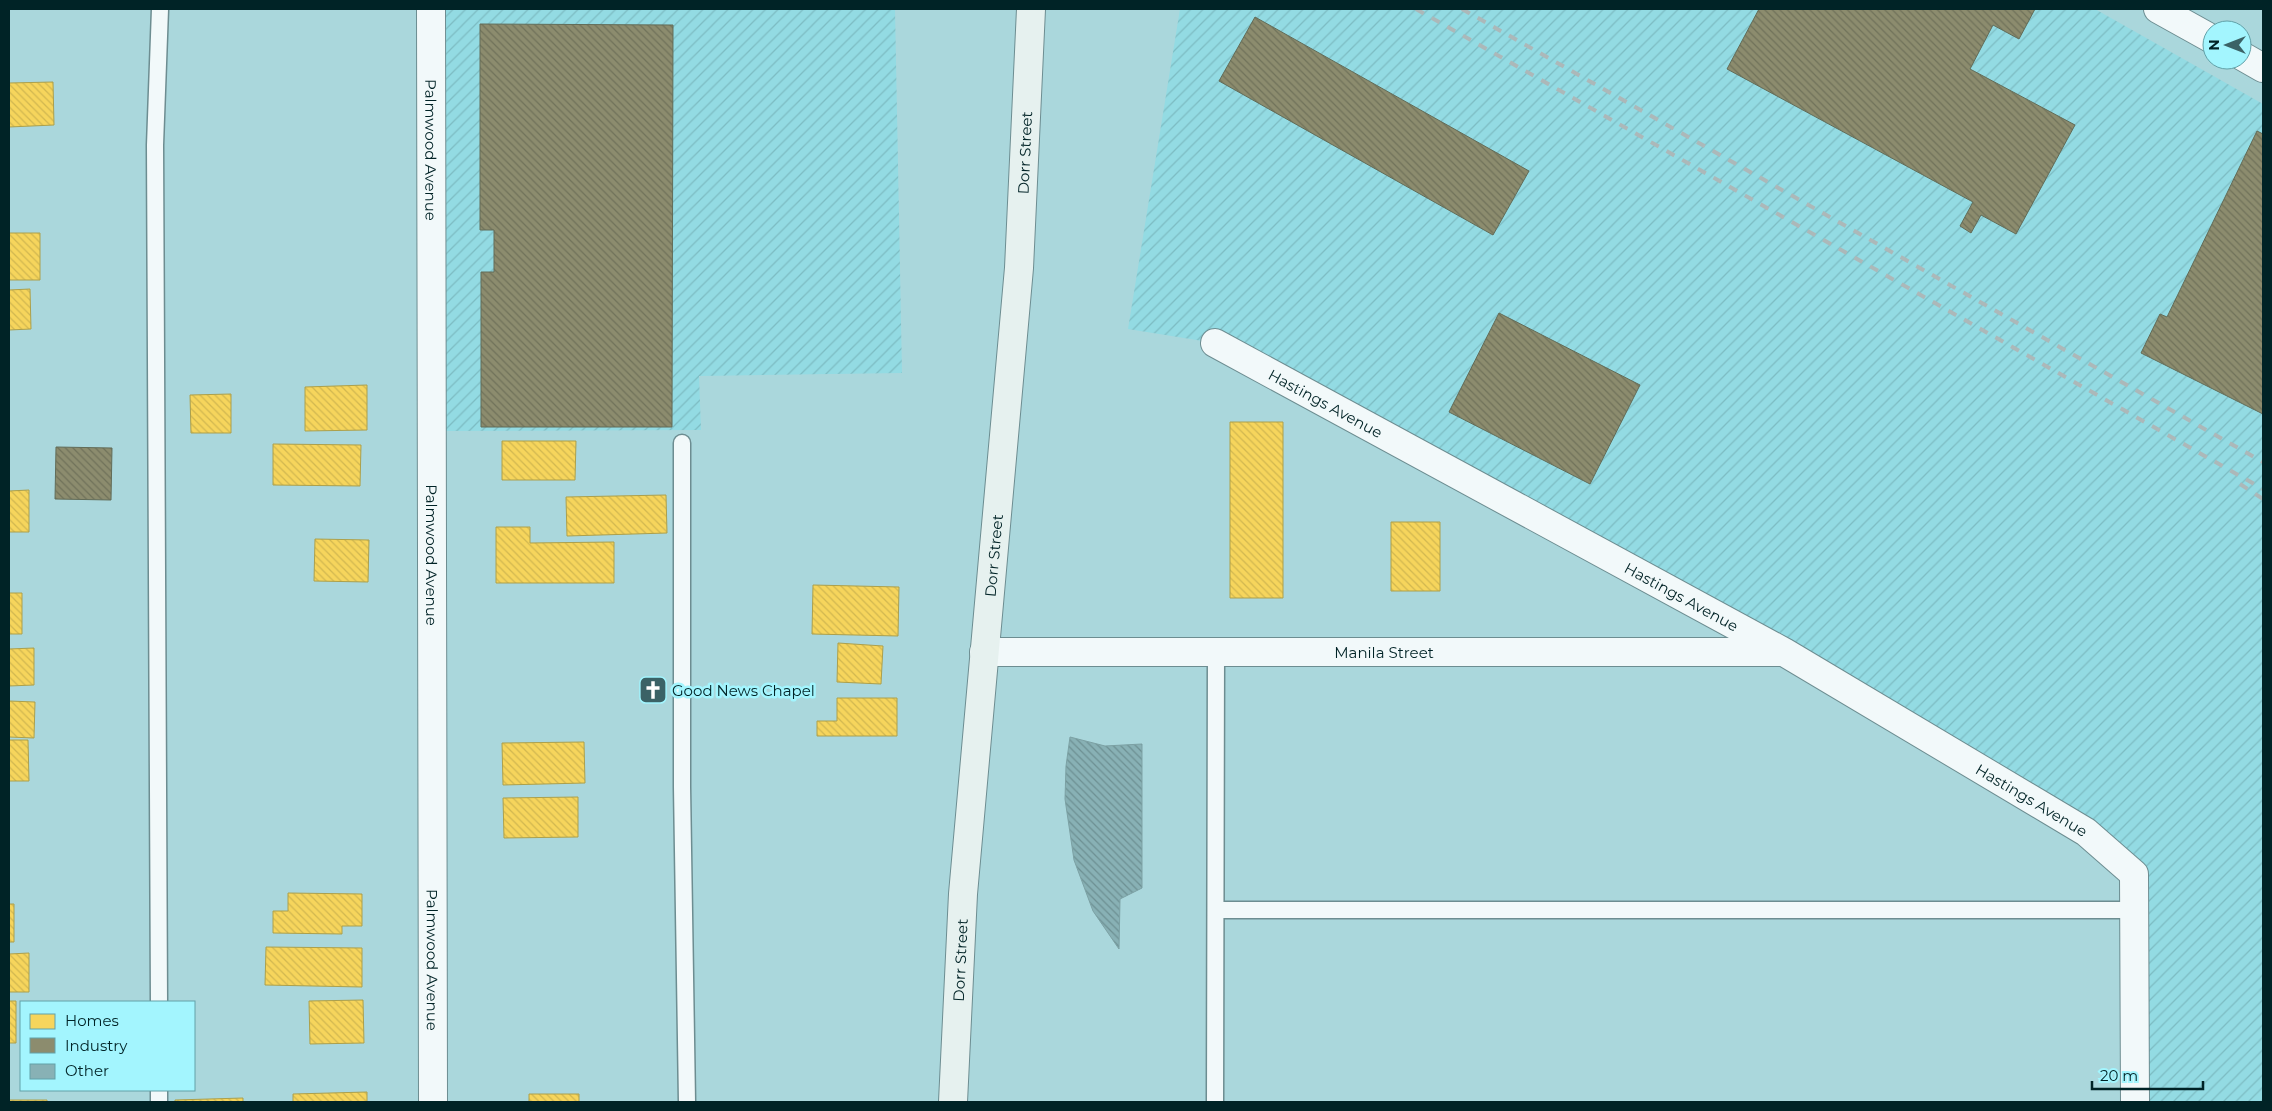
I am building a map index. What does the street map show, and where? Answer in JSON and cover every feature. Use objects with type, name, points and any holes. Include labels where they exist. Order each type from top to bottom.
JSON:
[{"type":"main road","name":"Dorr Street","points":[[953,1102],[963,894],[1019,268],[1032,9]]},
{"type":"street","name":"Palmwood Avenue","points":[[431,9],[433,1102]]},
{"type":"street","points":[[2158,9],[2202,33]]},
{"type":"street","name":"Hastings Avenue","points":[[1215,343],[1784,652],[2086,832],[2134,874],[2134,910]]},
{"type":"street","name":"Manila Street","points":[[984,652],[1784,652]]},
{"type":"street","points":[[2134,910],[2135,1102]]},
{"type":"lane","points":[[159,1001],[155,145],[160,9]]},
{"type":"lane","points":[[682,443],[682,788],[687,1102]]},
{"type":"lane","points":[[1215,1102],[1216,652]]},
{"type":"lane","points":[[1216,910],[2134,910]]},
{"type":"shaded area","points":[[445,9],[895,9],[902,373],[699,376],[701,430],[446,431]]},
{"type":"shaded area","points":[[1180,9],[2095,9],[2263,104],[2263,1102],[2135,1102],[2134,874],[2086,832],[1215,343],[1128,329]]},
{"type":"building: Homes","points":[[53,82],[54,125],[9,127],[9,83]]},
{"type":"building: Homes","points":[[9,233],[40,233],[40,280],[9,280]]},
{"type":"building: Homes","points":[[30,289],[31,329],[9,330],[9,290]]},
{"type":"building: Homes","points":[[367,385],[367,430],[305,431],[305,387]]},
{"type":"building: Homes","points":[[231,394],[231,433],[191,433],[190,395]]},
{"type":"building: Homes","points":[[1230,422],[1283,422],[1283,598],[1230,598]]},
{"type":"building: Homes","points":[[502,441],[576,441],[575,480],[502,480]]},
{"type":"building: Homes","points":[[273,444],[361,445],[360,486],[273,485]]},
{"type":"building: Homes","points":[[29,490],[29,532],[9,532],[9,491]]},
{"type":"building: Homes","points":[[666,495],[667,533],[567,536],[566,497]]},
{"type":"building: Homes","points":[[1391,522],[1440,522],[1440,591],[1391,591]]},
{"type":"building: Homes","points":[[496,527],[530,527],[530,543],[614,542],[614,583],[496,583]]},
{"type":"building: Homes","points":[[315,539],[369,540],[368,582],[314,581]]},
{"type":"building: Homes","points":[[813,585],[899,587],[898,636],[812,634]]},
{"type":"building: Homes","points":[[9,593],[22,593],[22,634],[9,634]]},
{"type":"building: Homes","points":[[838,643],[883,646],[881,684],[837,682]]},
{"type":"building: Homes","points":[[34,648],[34,685],[9,686],[9,649]]},
{"type":"building: Homes","points":[[837,698],[897,698],[897,736],[817,736],[817,721],[837,721]]},
{"type":"building: Homes","points":[[9,701],[35,702],[34,738],[9,737]]},
{"type":"building: Homes","points":[[9,740],[28,740],[29,781],[9,781]]},
{"type":"building: Homes","points":[[584,742],[585,783],[503,785],[502,743]]},
{"type":"building: Homes","points":[[578,797],[578,837],[504,838],[503,798]]},
{"type":"building: Homes","points":[[288,893],[362,894],[362,926],[342,926],[342,934],[273,933],[273,911],[288,911]]},
{"type":"building: Homes","points":[[9,904],[14,904],[14,942],[9,942]]},
{"type":"building: Homes","points":[[266,947],[362,948],[362,987],[265,985]]},
{"type":"building: Homes","points":[[29,953],[29,992],[9,992],[9,954]]},
{"type":"building: Homes","points":[[363,1000],[364,1043],[310,1044],[309,1001]]},
{"type":"building: Homes","points":[[9,1001],[16,1001],[16,1043],[9,1043]]},
{"type":"building: Homes","points":[[367,1092],[367,1102],[293,1102],[293,1094]]},
{"type":"building: Homes","points":[[529,1094],[579,1094],[579,1102],[529,1102]]},
{"type":"building: Homes","points":[[243,1098],[243,1102],[175,1102],[175,1100]]},
{"type":"building: Homes","points":[[9,1100],[47,1100],[47,1102],[9,1102]]},
{"type":"building: Industry","points":[[1759,9],[2035,9],[2019,39],[1993,25],[1970,69],[2075,125],[2016,234],[1981,215],[1971,233],[1960,226],[1973,202],[1727,69]]},
{"type":"building: Industry","points":[[1255,17],[1529,171],[1493,235],[1219,81]]},
{"type":"building: Industry","points":[[480,24],[673,25],[672,427],[481,427],[481,272],[494,272],[494,230],[480,230]]},
{"type":"building: Industry","points":[[2257,131],[2263,134],[2263,414],[2141,353],[2160,314],[2167,317]]},
{"type":"building: Industry","points":[[1499,313],[1640,385],[1590,484],[1449,412]]},
{"type":"building: Industry","points":[[56,447],[112,448],[111,500],[55,499]]},
{"type":"building: Other","points":[[1070,737],[1105,746],[1142,744],[1142,888],[1120,899],[1119,949],[1093,911],[1074,860],[1065,799],[1066,766]]},
{"type":"railway","points":[[1416,9],[2263,489]]},
{"type":"railway","points":[[1462,9],[2263,462]]},
{"type":"railway","points":[[2240,484],[2263,499]]},
{"type":"place","name":"Good News Chapel","points":[[653,690]]}]
